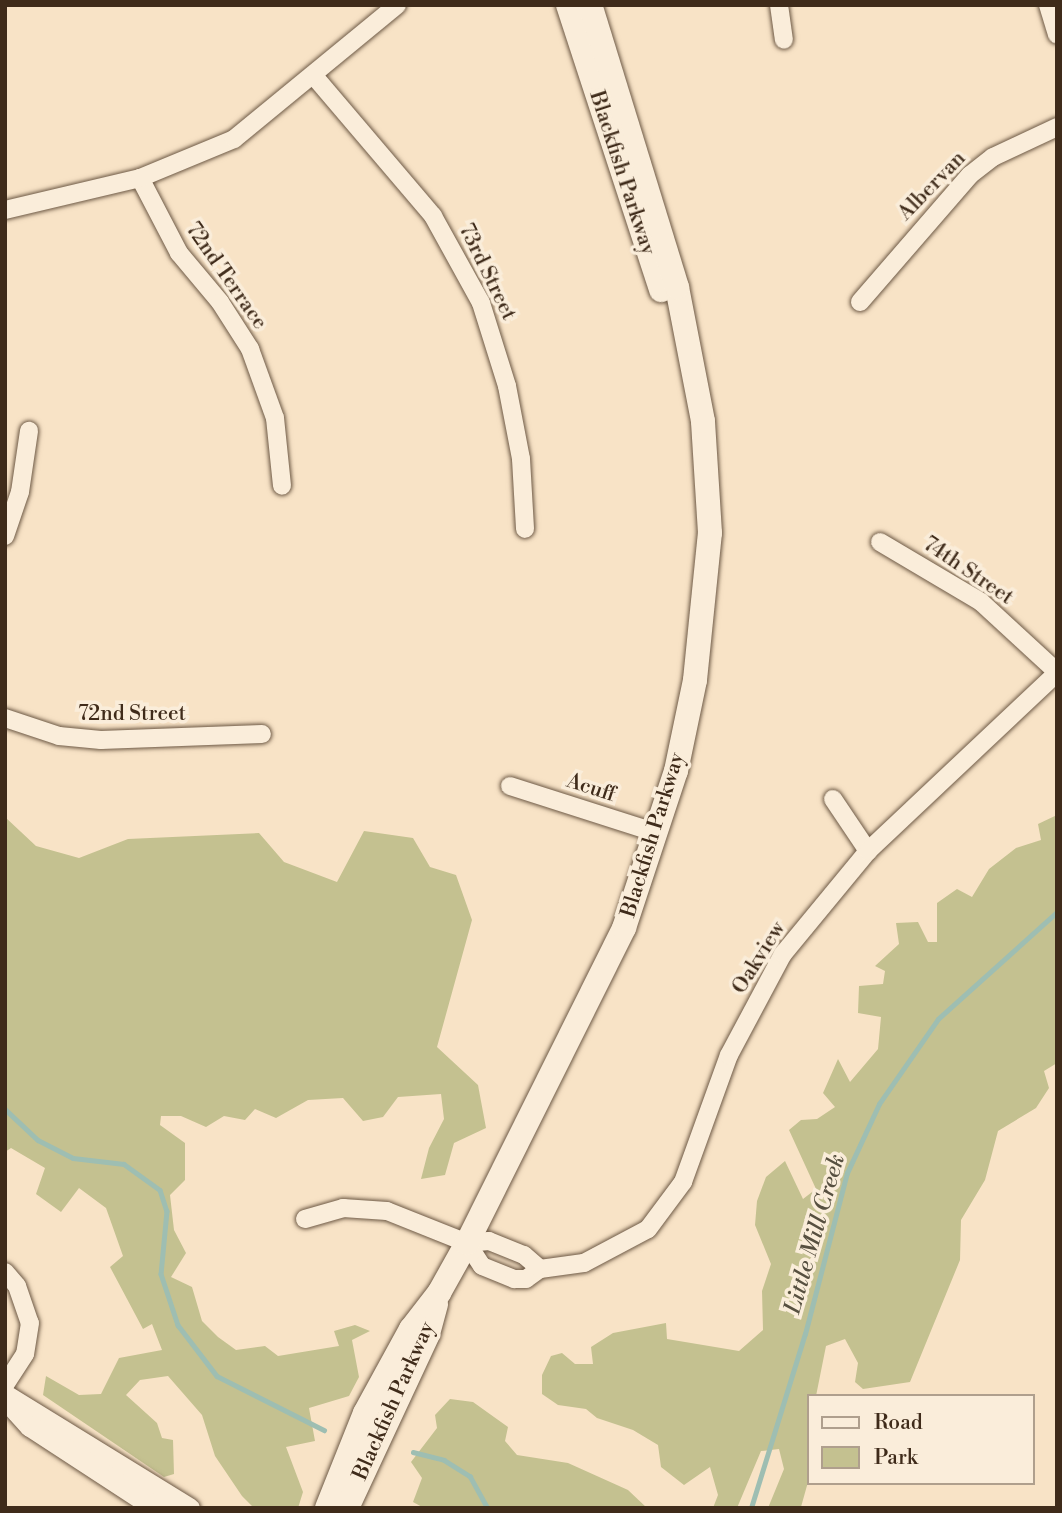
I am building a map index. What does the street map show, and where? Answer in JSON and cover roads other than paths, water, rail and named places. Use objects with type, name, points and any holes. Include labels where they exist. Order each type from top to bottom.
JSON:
[{"type":"main road","name":"Blackfish Parkway","points":[[568,5],[644,242],[685,337]]},
{"type":"main road","name":"Blackfish Parkway","points":[[327,1508],[365,1413],[411,1329],[439,1293],[467,1244],[624,928],[676,771],[695,680],[710,533],[703,421],[677,287],[590,5]]},
{"type":"main road","name":"Blackfish Parkway","points":[[347,1508],[428,1334],[439,1293]]},
{"type":"street","points":[[5,210],[140,178],[233,139],[314,76],[397,5]]},
{"type":"street","points":[[779,5],[784,40]]},
{"type":"street","points":[[1048,5],[1057,36]]},
{"type":"street","name":"73rd Street","points":[[314,76],[433,216],[481,303],[507,386],[522,459],[525,529]]},
{"type":"street","name":"Albervan","points":[[860,302],[970,175],[1024,140],[1057,127]]},
{"type":"street","name":"72nd Terrace","points":[[140,178],[179,253],[220,302],[250,349],[275,418],[282,485]]},
{"type":"street","points":[[5,536],[20,492],[29,431]]},
{"type":"street","name":"74th Street","points":[[880,542],[981,602],[1057,672]]},
{"type":"street","name":"Oakview","points":[[305,1219],[365,1206],[412,1219],[467,1244],[482,1266],[514,1279],[526,1279],[540,1269],[584,1263],[617,1248],[648,1229],[670,1203],[682,1182],[729,1055],[783,954],[868,850],[1057,672]]},
{"type":"street","name":"72nd Street","points":[[5,718],[59,736],[101,740],[262,734]]},
{"type":"street","name":"Acuff","points":[[510,786],[657,834]]},
{"type":"street","points":[[833,799],[868,850]]},
{"type":"street","name":"Oakview","points":[[467,1244],[489,1241],[524,1255],[540,1269]]},
{"type":"street","points":[[5,1272],[17,1286],[30,1323],[25,1354],[5,1385]]},
{"type":"street","points":[[5,1397],[30,1426],[156,1508]]},
{"type":"street","points":[[5,1397],[189,1508]]},
{"type":"waterway","name":"Little Mill Creek","points":[[751,1508],[805,1334],[847,1173],[879,1104],[938,1019],[1057,912]]},
{"type":"waterway","points":[[5,1109],[38,1140],[73,1158],[124,1164],[160,1190],[167,1211],[161,1274],[178,1325],[217,1376],[324,1430]]},
{"type":"waterway","points":[[413,1452],[444,1460],[470,1476],[488,1508]]}]
